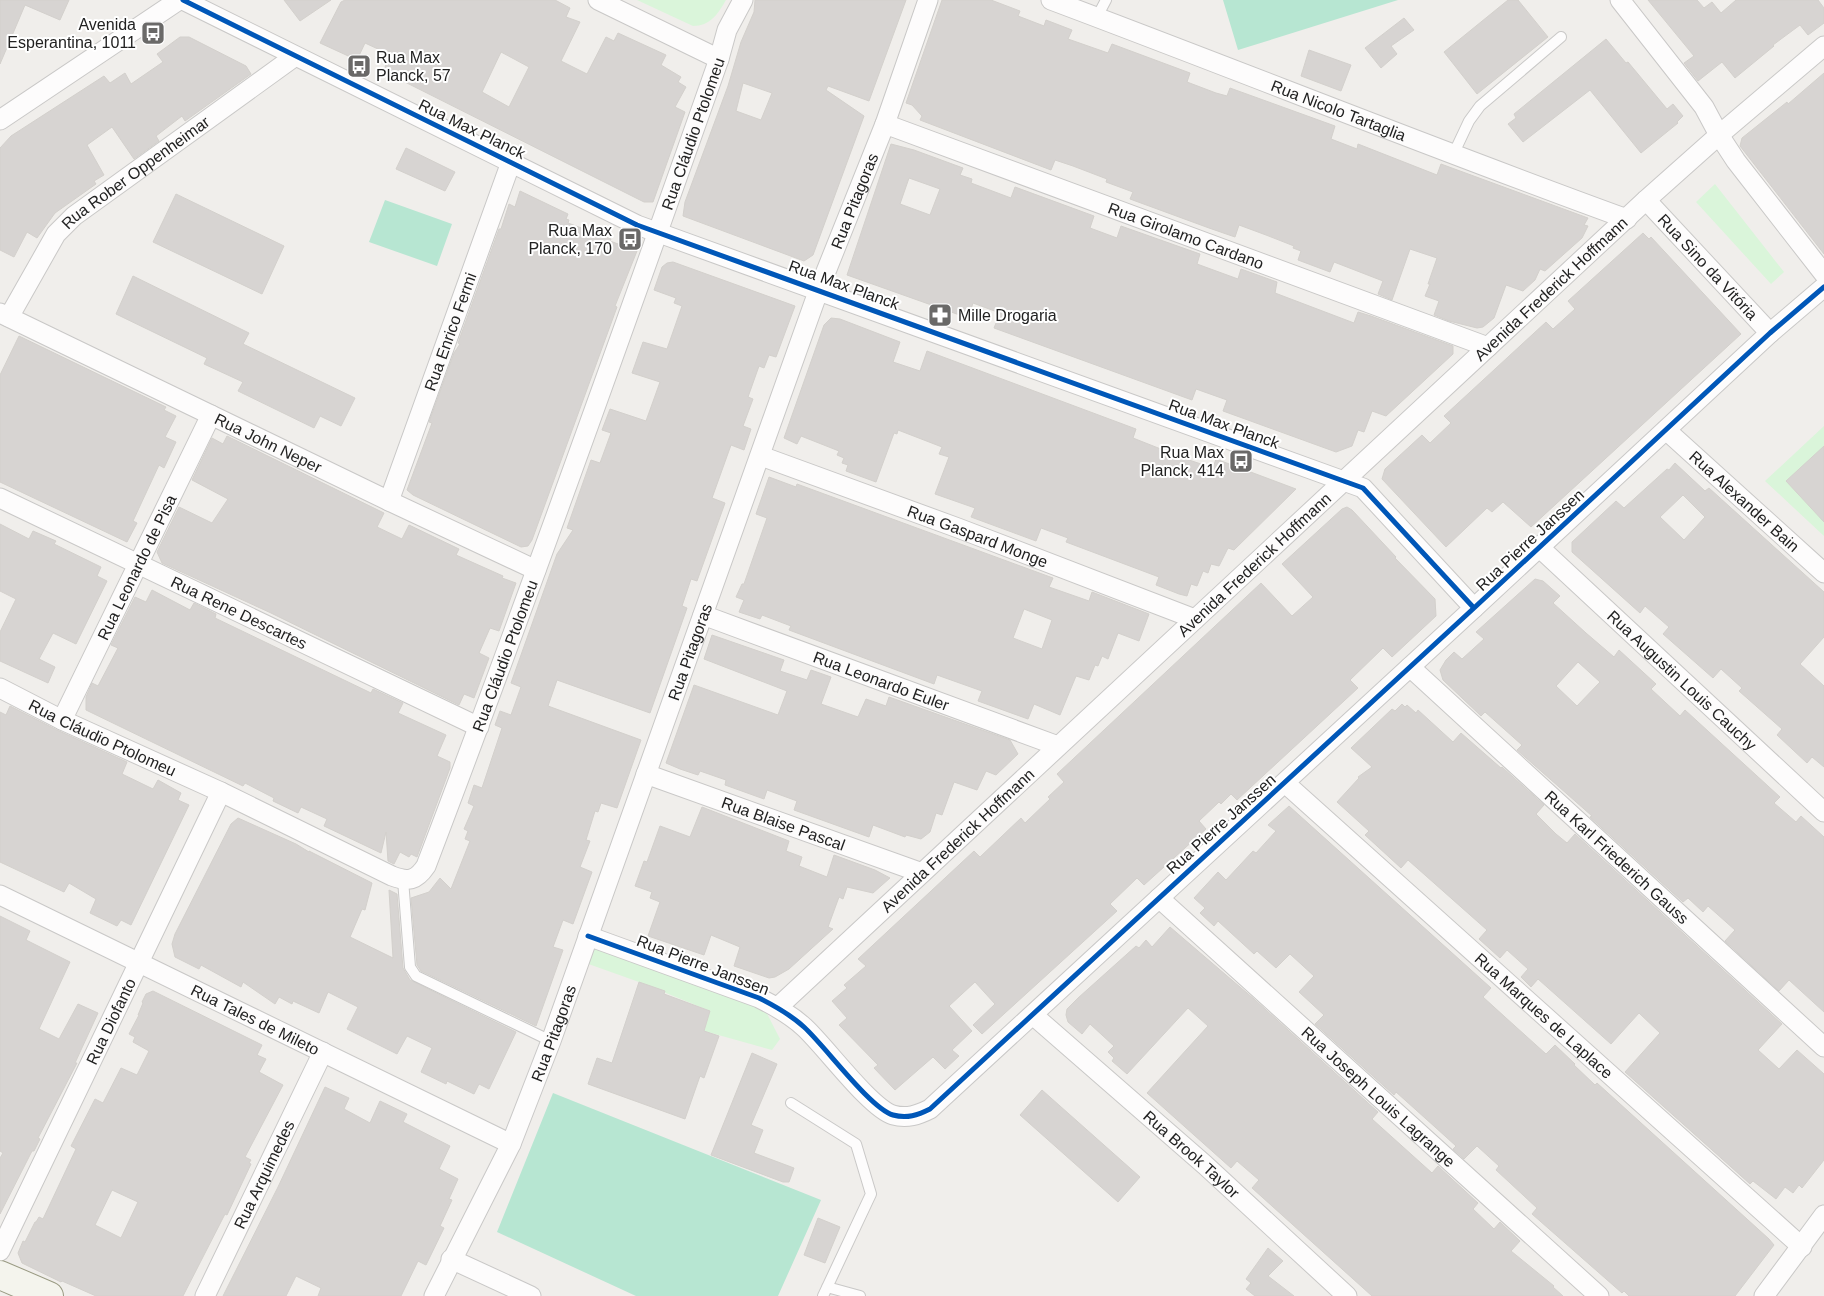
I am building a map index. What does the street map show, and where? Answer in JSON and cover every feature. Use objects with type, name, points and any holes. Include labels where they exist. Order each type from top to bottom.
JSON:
[{"type":"main road","points":[[0,1274],[49,1296]]},
{"type":"street","points":[[0,120],[179,0]]},
{"type":"street","name":"Rua Max Planck","points":[[183,0],[294,57],[637,225],[819,289],[1363,488],[1474,608]]},
{"type":"street","points":[[598,0],[719,60]]},
{"type":"street","name":"Rua Cláudio Ptolomeu","points":[[0,688],[62,720],[221,792],[392,876],[403,880],[413,879],[421,874],[426,866],[479,728],[658,232],[719,60],[727,30],[743,0]]},
{"type":"street","name":"Rua Pitagoras","points":[[434,1296],[451,1259],[511,1144],[551,1041],[819,289],[885,124],[928,0]]},
{"type":"street","name":"Rua Nicolo Tartaglia","points":[[1051,0],[1232,68],[1453,155],[1627,219]]},
{"type":"street","points":[[1620,0],[1704,107],[1736,161],[1824,274]]},
{"type":"street","name":"Avenida Frederick Hoffmann","points":[[778,1007],[1646,200],[1824,46]]},
{"type":"street","name":"Rua Rober Oppenheimar","points":[[4,315],[56,234],[74,216],[294,57]]},
{"type":"street","name":"Rua Girolamo Cardano","points":[[885,124],[1488,347]]},
{"type":"street","name":"Rua Enrico Fermi","points":[[389,501],[510,162]]},
{"type":"street","name":"Rua Sino da Vitória","points":[[1646,200],[1770,333]]},
{"type":"street","name":"Rua Pierre Janssen","points":[[588,936],[759,998],[778,1007],[804,1026],[876,1104],[893,1115],[913,1117],[930,1109],[1540,548],[1770,333],[1824,287]]},
{"type":"street","name":"Rua John Neper","points":[[4,315],[536,570]]},
{"type":"street","name":"Rua Leonardo de Pisa","points":[[62,720],[211,415]]},
{"type":"street","name":"Rua Alexander Bain","points":[[1666,430],[1824,573]]},
{"type":"street","name":"Rua Gaspard Monge","points":[[761,456],[958,528],[1195,619]]},
{"type":"street","name":"Rua Rene Descartes","points":[[0,498],[479,728]]},
{"type":"street","name":"Rua Augustin Louis Cauchy","points":[[1540,548],[1824,812]]},
{"type":"street","name":"Rua Leonardo Euler","points":[[704,615],[1058,746]]},
{"type":"street","name":"Rua Karl Friederich Gauss","points":[[1410,667],[1824,1046]]},
{"type":"street","name":"Rua Blaise Pascal","points":[[646,774],[922,873]]},
{"type":"street","name":"Rua Marques de Laplace","points":[[1285,783],[1802,1247]]},
{"type":"street","name":"Rua Diofanto","points":[[0,1251],[221,792]]},
{"type":"street","name":"Rua Tales de Mileto","points":[[0,895],[511,1144]]},
{"type":"street","name":"Rua Joseph Louis Lagrange","points":[[1159,898],[1599,1296]]},
{"type":"street","name":"Rua Brook Taylor","points":[[1033,1015],[1205,1165],[1347,1296]]},
{"type":"street","name":"Rua Arquimedes","points":[[205,1296],[323,1052]]},
{"type":"street","points":[[1764,1296],[1824,1215]]},
{"type":"street","points":[[451,1259],[531,1296]]},
{"type":"lane","points":[[1097,17],[1106,0]]},
{"type":"lane","points":[[1453,155],[1469,122],[1480,106],[1562,37]]},
{"type":"lane","points":[[403,880],[409,958],[412,972],[416,976],[551,1041]]},
{"type":"lane","points":[[792,1103],[856,1144],[871,1194],[825,1291],[860,1296]]},
{"type":"green space","points":[[637,0],[726,0],[713,18],[704,24],[693,26]]},
{"type":"green space","points":[[1223,0],[1398,0],[1238,50]]},
{"type":"green space","points":[[1715,184],[1784,272],[1771,284],[1696,202]]},
{"type":"green space","points":[[385,200],[452,224],[437,266],[369,242]]},
{"type":"green space","points":[[1824,426],[1824,536],[1765,481]]},
{"type":"green space","points":[[588,936],[759,998],[780,1039],[772,1050],[704,1031],[710,1011],[639,982],[580,961]]},
{"type":"green space","points":[[553,1093],[821,1200],[778,1296],[636,1296],[497,1232]]},
{"type":"building","points":[[0,0],[69,0],[60,20],[25,5],[0,64]]},
{"type":"building","points":[[284,0],[331,0],[300,21]]},
{"type":"building","points":[[345,0],[555,0],[570,8],[566,17],[580,22],[561,61],[587,74],[606,37],[614,41],[618,33],[666,55],[661,65],[681,77],[678,82],[686,87],[675,107],[685,112],[653,202],[644,202],[383,71],[391,55],[365,43],[357,60],[320,43],[341,2]],"holes":[[[501,52],[529,67],[509,107],[482,92]]]},
{"type":"building","points":[[755,0],[906,0],[869,101],[828,86],[826,90],[864,116],[813,255],[804,261],[683,216],[685,202],[728,86],[741,42],[754,12]],"holes":[[[743,83],[772,93],[761,120],[736,111]]]},
{"type":"building","points":[[942,0],[991,0],[1020,11],[1018,16],[1044,26],[1046,20],[1072,30],[1068,39],[1108,53],[1112,44],[1190,73],[1187,82],[1216,93],[1227,96],[1230,88],[1335,126],[1331,139],[1357,149],[1358,144],[1437,175],[1441,164],[1588,218],[1584,225],[1588,226],[1582,238],[1545,271],[1540,269],[1535,280],[1523,291],[1506,285],[1494,318],[1483,327],[1477,328],[1449,321],[1434,315],[1439,301],[1425,296],[1437,258],[1410,249],[1392,300],[1378,294],[1383,281],[1334,262],[1330,272],[1298,260],[1301,251],[1293,248],[1294,246],[1266,235],[1239,225],[1235,237],[1130,199],[1133,192],[1106,182],[1107,179],[1073,166],[1055,160],[1051,170],[920,120],[922,116],[912,105],[906,103]]},
{"type":"building","points":[[1508,0],[1518,0],[1548,37],[1477,94],[1444,52]]},
{"type":"building","points":[[1648,0],[1697,0],[1704,8],[1712,2],[1721,13],[1736,0],[1818,0],[1824,8],[1824,23],[1808,35],[1800,25],[1773,45],[1735,78],[1722,62],[1698,81],[1684,63],[1694,56]]},
{"type":"building","points":[[1404,18],[1414,30],[1391,46],[1397,54],[1381,68],[1365,48]]},
{"type":"building","points":[[180,37],[189,37],[246,66],[251,74],[185,121],[182,116],[156,136],[159,141],[134,159],[112,127],[87,145],[104,175],[94,181],[96,184],[55,213],[37,238],[27,232],[14,257],[0,250],[0,148],[11,136],[104,76],[110,83],[125,73],[131,84],[163,62],[157,54]]},
{"type":"building","points":[[1606,39],[1667,109],[1673,104],[1683,116],[1678,123],[1641,153],[1590,90],[1523,142],[1508,124],[1516,118],[1514,114]]},
{"type":"building","points":[[1309,50],[1351,65],[1341,91],[1301,76]]},
{"type":"building","points":[[1824,73],[1824,254],[1740,146],[1742,138],[1787,102],[1788,104]]},
{"type":"building","points":[[891,144],[914,150],[963,168],[960,175],[972,179],[971,183],[1011,198],[1015,187],[1094,216],[1090,228],[1117,238],[1121,226],[1200,254],[1197,264],[1238,279],[1241,269],[1277,282],[1275,293],[1354,323],[1358,312],[1371,316],[1453,346],[1453,354],[1386,416],[1372,411],[1364,432],[1358,430],[1352,446],[1336,452],[1223,411],[1227,400],[1196,389],[1192,400],[994,328],[1000,313],[973,303],[968,318],[847,275]],"holes":[[[909,178],[940,189],[930,215],[900,204]]]},
{"type":"building","points":[[406,148],[455,172],[445,191],[396,169]]},
{"type":"building","points":[[520,191],[568,214],[566,219],[569,220],[568,223],[637,251],[615,306],[617,307],[532,540],[528,546],[521,547],[413,495],[407,490],[432,423],[429,422],[454,353],[460,344],[458,343],[499,229],[501,229],[509,204],[515,207]]},
{"type":"building","points":[[176,194],[284,246],[262,294],[153,242]]},
{"type":"building","points":[[1643,233],[1649,239],[1651,237],[1741,334],[1531,527],[1503,502],[1492,512],[1487,508],[1446,547],[1382,479],[1385,469],[1422,435],[1430,443],[1451,423],[1444,416],[1546,322],[1553,329],[1575,309],[1568,301]]},
{"type":"building","points":[[673,262],[795,306],[776,357],[769,355],[764,368],[759,366],[748,397],[753,399],[743,426],[751,429],[744,450],[731,445],[712,498],[725,503],[697,581],[691,579],[682,606],[687,608],[650,713],[557,680],[548,706],[641,740],[617,808],[601,803],[598,812],[595,811],[586,840],[590,841],[580,867],[592,872],[573,924],[563,920],[553,947],[563,950],[536,1026],[421,971],[417,965],[411,898],[429,892],[440,878],[451,889],[470,841],[465,839],[468,831],[464,829],[474,806],[468,803],[474,785],[482,788],[502,728],[495,725],[500,711],[511,715],[521,687],[511,683],[557,554],[573,530],[567,528],[591,460],[600,463],[611,433],[602,430],[610,409],[646,421],[660,382],[632,373],[643,342],[667,349],[682,306],[674,303],[676,298],[654,290],[662,267],[667,263]]},
{"type":"building","points":[[133,276],[249,333],[243,344],[355,398],[341,426],[320,416],[314,428],[238,391],[243,382],[204,364],[207,358],[116,314]]},
{"type":"building","points":[[831,318],[840,319],[900,342],[893,362],[920,371],[927,351],[1136,429],[1133,438],[1186,459],[1213,468],[1216,459],[1296,489],[1234,550],[1228,548],[1219,566],[1211,564],[1208,573],[1203,571],[1197,586],[1191,584],[1187,596],[1179,594],[1156,585],[1159,577],[1066,542],[1068,538],[1041,528],[1036,541],[971,517],[975,508],[935,494],[949,457],[939,454],[942,447],[898,430],[897,434],[894,433],[876,482],[846,471],[848,465],[842,463],[844,458],[837,455],[839,451],[801,436],[797,444],[784,438],[824,325]]},
{"type":"building","points":[[19,336],[166,407],[164,410],[176,416],[165,437],[176,442],[164,468],[159,465],[133,521],[137,523],[127,542],[0,482],[0,375]]},
{"type":"building","points":[[227,436],[384,513],[377,527],[402,539],[409,525],[459,549],[456,555],[516,583],[499,631],[490,628],[479,653],[489,658],[474,698],[464,694],[459,705],[271,613],[162,563],[157,552],[179,507],[212,523],[228,499],[192,480],[212,438],[223,444]]},
{"type":"building","points":[[1824,446],[1824,522],[1786,481]]},
{"type":"building","points":[[1675,463],[1705,491],[1709,488],[1824,592],[1824,637],[1800,664],[1824,686],[1824,767],[1812,757],[1807,763],[1777,735],[1782,729],[1739,691],[1742,688],[1721,669],[1713,678],[1663,634],[1669,627],[1645,606],[1640,613],[1572,552],[1572,542],[1616,501],[1624,508],[1667,469],[1669,470]],"holes":[[[1683,495],[1705,517],[1684,540],[1660,517]]]},
{"type":"building","points":[[769,477],[796,487],[797,484],[1053,578],[1049,587],[1089,601],[1092,592],[1149,614],[1139,641],[1118,633],[1108,659],[1102,656],[1098,666],[1095,665],[1089,680],[1076,676],[1060,715],[1034,704],[1028,719],[978,701],[982,691],[937,675],[934,684],[789,630],[791,626],[762,615],[760,619],[739,612],[744,600],[736,597],[742,584],[744,584],[767,518],[756,514]],"holes":[[[1024,609],[1052,620],[1042,649],[1013,638]]]},
{"type":"building","points":[[1347,507],[1352,510],[1435,599],[1436,616],[1392,657],[1383,648],[1350,680],[1358,688],[1237,800],[1231,794],[1221,804],[1219,802],[1199,821],[1206,829],[1144,885],[1137,878],[1110,904],[1117,911],[982,1034],[973,1025],[995,1004],[975,982],[949,1006],[972,1031],[952,1050],[959,1056],[945,1069],[933,1057],[895,1090],[874,1068],[878,1065],[839,1025],[847,1018],[832,1001],[847,988],[844,985],[866,966],[858,959],[974,851],[980,857],[1021,818],[1025,823],[1050,799],[1048,797],[1064,782],[1057,774],[1261,583],[1292,616],[1313,597],[1282,564],[1342,509]]},
{"type":"building","points":[[0,524],[29,539],[33,531],[56,541],[54,544],[101,567],[97,576],[107,581],[76,644],[53,633],[39,659],[55,667],[48,683],[0,661],[0,632],[16,599],[0,591]]},
{"type":"building","points":[[1535,579],[1543,581],[1560,596],[1553,603],[1614,657],[1619,650],[1656,684],[1651,689],[1680,716],[1685,710],[1780,797],[1774,803],[1796,822],[1801,816],[1824,837],[1824,1012],[1789,980],[1779,991],[1725,941],[1735,930],[1708,906],[1703,912],[1688,898],[1683,902],[1590,817],[1592,816],[1517,750],[1522,745],[1485,712],[1481,716],[1443,680],[1440,670],[1454,652],[1462,659],[1484,639],[1476,632]],"holes":[[[1578,662],[1600,682],[1577,706],[1556,686]]]},
{"type":"building","points":[[152,590],[190,610],[194,603],[216,614],[215,618],[371,693],[373,689],[403,703],[398,713],[446,735],[437,756],[450,762],[450,768],[417,857],[411,854],[409,857],[400,852],[394,864],[388,861],[386,832],[381,853],[324,826],[327,819],[301,807],[298,813],[273,801],[274,798],[245,783],[243,786],[86,710],[86,697],[92,683],[98,686],[118,648],[111,645],[135,597],[146,602]]},
{"type":"building","points":[[712,635],[784,660],[780,671],[807,680],[811,670],[831,677],[821,704],[858,717],[866,699],[886,706],[889,697],[1010,740],[1018,754],[996,775],[986,771],[977,790],[954,782],[942,815],[936,813],[930,832],[921,839],[906,835],[905,837],[873,825],[869,837],[794,810],[797,801],[767,790],[764,799],[725,785],[726,780],[700,771],[698,775],[680,769],[666,763],[694,685],[778,715],[787,691],[704,659]]},
{"type":"building","points":[[1402,704],[1405,707],[1407,705],[1416,713],[1418,710],[1453,742],[1461,733],[1502,767],[1544,805],[1536,814],[1556,834],[1567,843],[1575,834],[1782,1024],[1758,1050],[1779,1069],[1797,1050],[1824,1074],[1824,1160],[1802,1188],[1799,1185],[1793,1193],[1785,1187],[1776,1199],[1753,1181],[1750,1184],[1625,1072],[1660,1033],[1639,1013],[1611,1044],[1538,979],[1531,987],[1521,977],[1528,969],[1507,950],[1500,958],[1479,939],[1487,930],[1408,860],[1401,868],[1365,835],[1369,831],[1337,802],[1358,777],[1372,767],[1351,748],[1392,709],[1395,711]]},
{"type":"building","points":[[10,706],[127,762],[122,774],[153,789],[158,780],[181,793],[178,800],[189,805],[131,925],[121,920],[117,926],[90,913],[96,899],[69,883],[64,892],[0,862],[0,712],[6,715]]},
{"type":"building","points":[[1289,806],[1491,988],[1483,997],[1546,1054],[1555,1045],[1595,1085],[1597,1083],[1769,1239],[1774,1245],[1735,1296],[1629,1296],[1624,1291],[1622,1293],[1532,1214],[1537,1208],[1496,1170],[1499,1166],[1477,1146],[1464,1159],[1453,1149],[1456,1146],[1396,1092],[1394,1095],[1315,1024],[1324,1015],[1299,992],[1314,976],[1290,954],[1276,968],[1257,951],[1254,954],[1218,921],[1214,926],[1200,913],[1205,908],[1194,898],[1218,872],[1226,880],[1253,851],[1256,853],[1276,831],[1268,825]]},
{"type":"building","points":[[702,807],[789,841],[786,851],[802,857],[799,866],[827,877],[834,855],[875,870],[890,878],[873,893],[847,887],[843,899],[839,897],[828,927],[833,929],[789,969],[775,977],[769,978],[734,966],[740,947],[711,935],[704,955],[648,936],[660,902],[650,898],[652,892],[635,886],[644,861],[647,862],[660,826],[690,837]]},
{"type":"building","points":[[238,818],[296,844],[372,883],[365,910],[362,909],[350,937],[393,958],[389,890],[397,894],[403,968],[410,980],[516,1032],[489,1089],[479,1084],[474,1094],[447,1081],[446,1084],[421,1072],[432,1048],[407,1036],[397,1054],[347,1029],[358,1007],[328,992],[319,1013],[293,1001],[292,1004],[279,997],[275,1004],[243,982],[241,987],[201,965],[199,969],[175,957],[172,944],[175,934],[231,824]]},
{"type":"building","points":[[0,916],[30,931],[26,940],[70,962],[39,1029],[59,1039],[78,1004],[98,1013],[75,1063],[77,1063],[38,1138],[40,1139],[0,1214],[0,1158],[3,1153],[0,1151]]},
{"type":"building","points":[[1170,927],[1254,999],[1378,1112],[1372,1119],[1432,1173],[1438,1166],[1478,1203],[1473,1209],[1494,1229],[1500,1222],[1520,1241],[1511,1251],[1554,1286],[1563,1296],[1372,1296],[1252,1188],[1259,1180],[1237,1161],[1231,1168],[1147,1093],[1208,1026],[1188,1008],[1127,1074],[1112,1061],[1114,1058],[1108,1052],[1114,1046],[1090,1024],[1082,1034],[1068,1022],[1067,1009],[1078,998],[1136,946],[1139,948],[1146,940],[1152,947]]},
{"type":"building","points":[[639,982],[665,991],[664,994],[710,1011],[704,1031],[719,1036],[704,1078],[700,1076],[685,1119],[588,1084],[597,1058],[612,1063]]},
{"type":"building","points":[[153,991],[262,1045],[257,1055],[266,1059],[259,1072],[283,1085],[245,1157],[251,1160],[249,1163],[251,1164],[227,1215],[225,1214],[183,1296],[96,1296],[22,1263],[18,1253],[35,1222],[39,1217],[43,1219],[76,1149],[71,1146],[95,1099],[103,1103],[121,1068],[137,1075],[149,1051],[133,1042],[135,1037],[129,1034],[139,1015],[146,994]],"holes":[[[112,1190],[138,1202],[121,1238],[95,1225]]]},
{"type":"building","points":[[752,1053],[777,1064],[751,1125],[763,1130],[754,1153],[794,1168],[789,1182],[783,1182],[711,1155]]},
{"type":"building","points":[[325,1087],[349,1098],[344,1109],[370,1123],[380,1101],[407,1114],[403,1122],[450,1146],[439,1169],[458,1179],[449,1199],[452,1200],[440,1226],[444,1228],[426,1265],[418,1261],[401,1296],[318,1296],[321,1288],[296,1276],[286,1296],[223,1296],[278,1187]]},
{"type":"building","points":[[1042,1090],[1140,1177],[1118,1202],[1020,1115]]},
{"type":"building","points":[[818,1218],[840,1227],[825,1263],[804,1255]]},
{"type":"building","points":[[1268,1248],[1283,1261],[1268,1276],[1294,1296],[1255,1296],[1246,1289],[1251,1283],[1246,1279]]},
{"type":"cycle path","points":[[183,0],[637,225],[1363,488],[1474,608]]},
{"type":"cycle path","points":[[588,936],[759,998],[777,1008],[804,1027],[860,1089],[883,1110],[903,1117],[912,1116],[930,1109],[1770,333],[1824,287]]},
{"type":"place","name":"Avenida Esperantina, 1011","points":[[153,33]]},
{"type":"place","name":"Rua Max Planck, 57","points":[[359,66]]},
{"type":"place","name":"Rua Max Planck, 170","points":[[630,239]]},
{"type":"place","name":"Mille Drogaria","points":[[940,315]]},
{"type":"place","name":"Rua Max Planck, 414","points":[[1241,461]]}]
